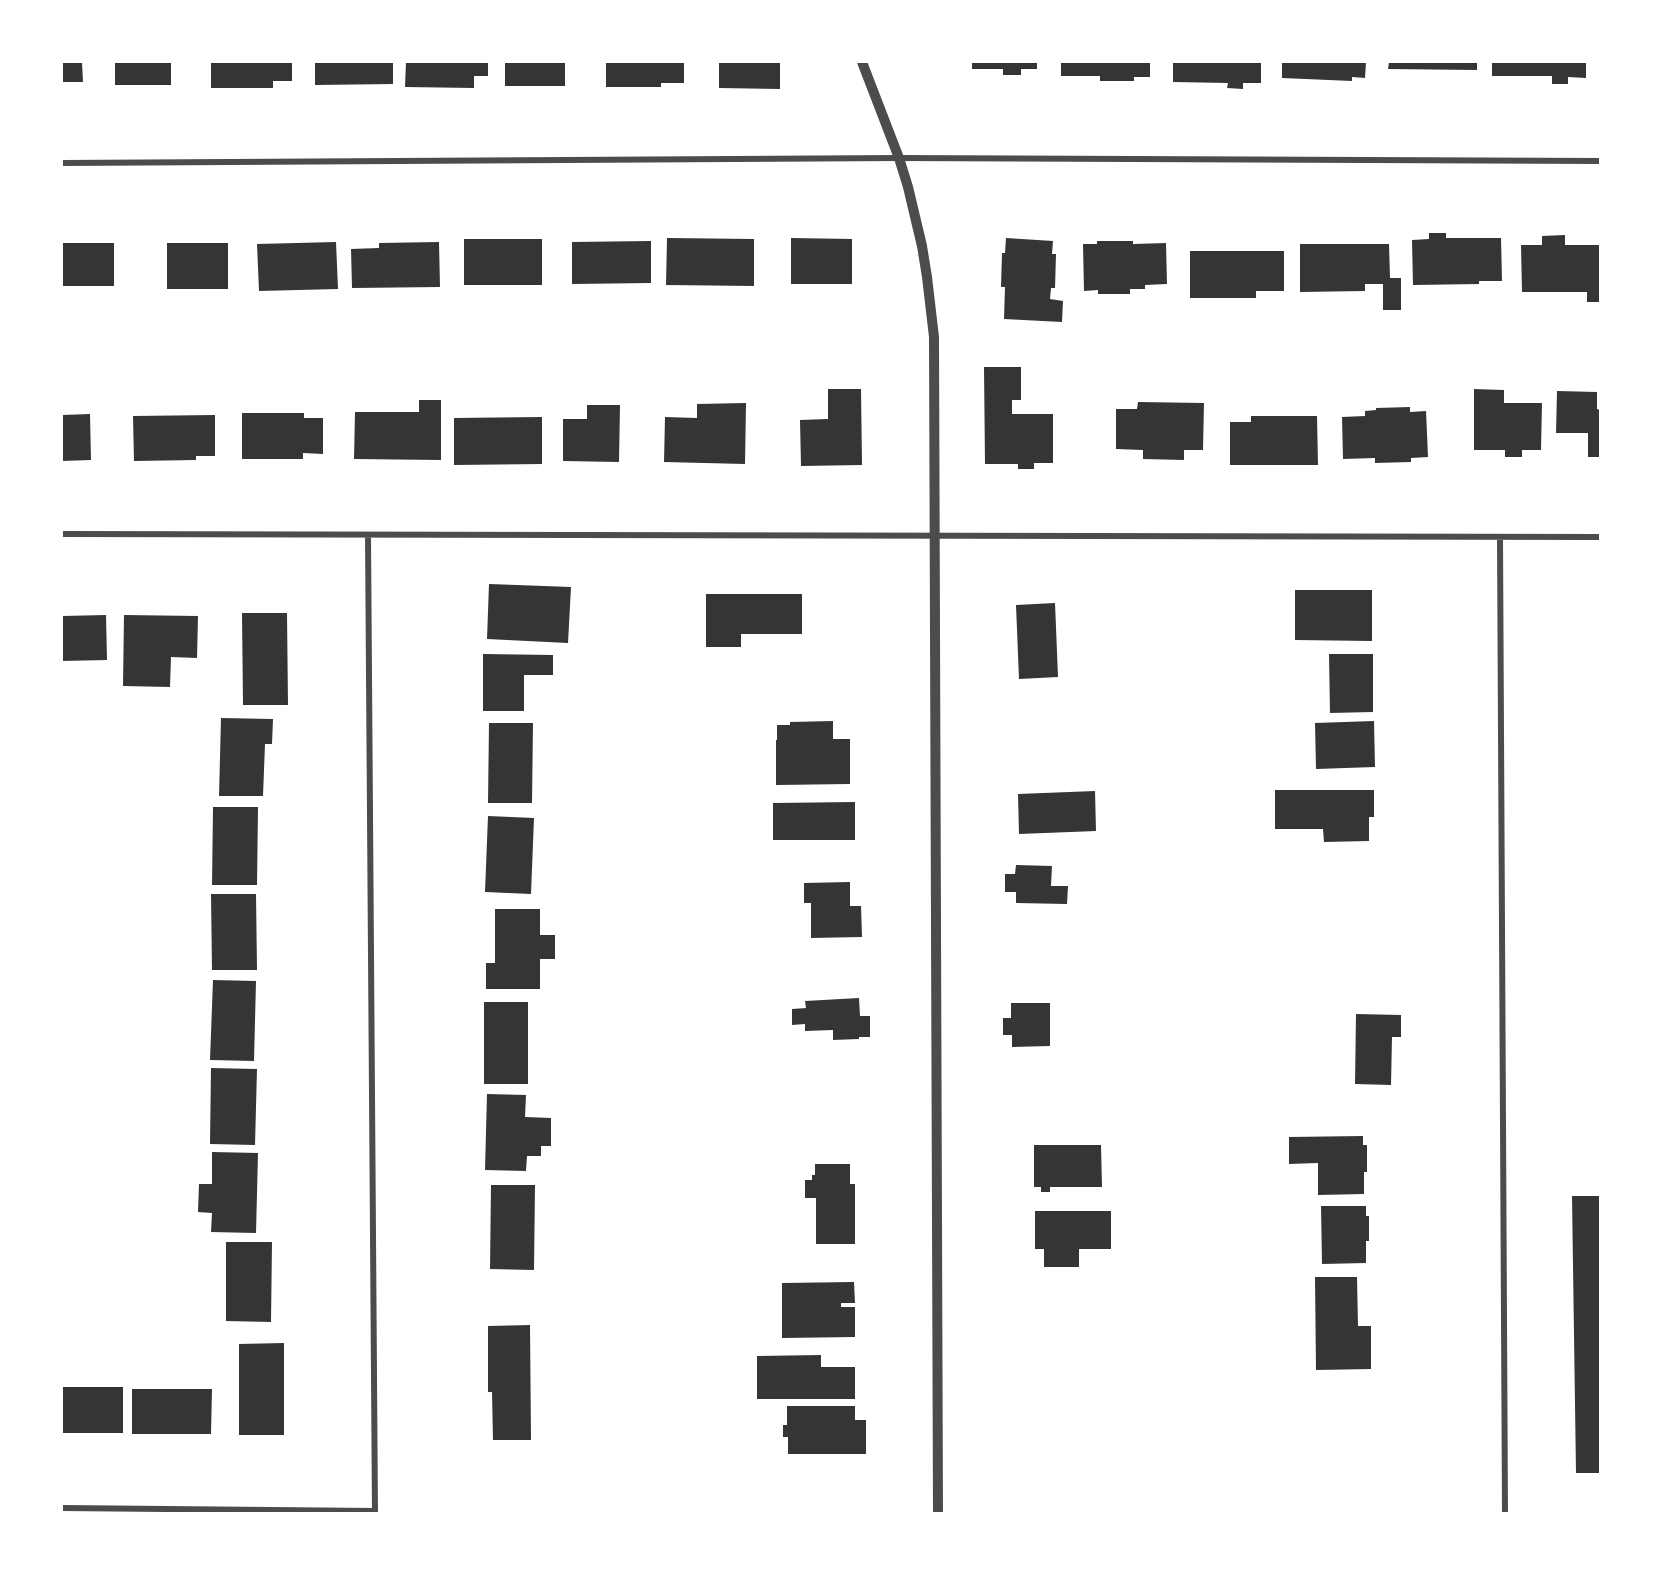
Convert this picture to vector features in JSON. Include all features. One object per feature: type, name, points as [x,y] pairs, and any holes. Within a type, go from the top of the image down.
[{"type":"street","points":[[862,62],[899,158],[922,246],[932,316],[935,367],[939,1514]]},
{"type":"street","points":[[62,163],[899,158],[1600,161]]},
{"type":"street","points":[[62,534],[1600,537]]},
{"type":"street","points":[[62,1508],[375,1512],[368,535]]},
{"type":"street","points":[[1500,537],[1505,1514]]},
{"type":"building","points":[[62,62],[82,62],[83,82],[62,82]]},
{"type":"building","points":[[115,62],[171,62],[171,85],[115,85]]},
{"type":"building","points":[[211,62],[292,62],[292,81],[273,81],[273,88],[211,88]]},
{"type":"building","points":[[315,62],[393,62],[393,84],[315,85]]},
{"type":"building","points":[[406,62],[488,62],[488,76],[474,76],[474,88],[405,87]]},
{"type":"building","points":[[505,62],[565,62],[565,86],[505,86]]},
{"type":"building","points":[[606,62],[684,62],[684,83],[661,83],[661,87],[606,87]]},
{"type":"building","points":[[719,62],[780,62],[780,89],[719,88]]},
{"type":"building","points":[[972,62],[1037,62],[1037,69],[1021,69],[1021,75],[1003,75],[1003,69],[972,69]]},
{"type":"building","points":[[1061,62],[1150,62],[1150,77],[1134,77],[1134,81],[1100,81],[1100,76],[1061,76]]},
{"type":"building","points":[[1173,62],[1261,62],[1261,83],[1243,83],[1243,89],[1227,88],[1228,83],[1173,82]]},
{"type":"building","points":[[1282,62],[1366,62],[1365,78],[1352,77],[1352,81],[1282,78]]},
{"type":"building","points":[[1389,62],[1477,62],[1477,70],[1388,69]]},
{"type":"building","points":[[1492,62],[1586,62],[1586,78],[1568,77],[1568,84],[1552,84],[1552,76],[1492,76]]},
{"type":"building","points":[[1429,233],[1446,233],[1446,238],[1501,238],[1502,281],[1479,281],[1479,284],[1413,285],[1412,240],[1429,239]]},
{"type":"building","points":[[1565,235],[1565,245],[1600,245],[1600,302],[1587,302],[1587,292],[1522,292],[1521,245],[1542,245],[1542,236]]},
{"type":"building","points":[[667,238],[754,239],[754,286],[666,285]]},
{"type":"building","points":[[791,238],[852,239],[852,284],[791,284]]},
{"type":"building","points":[[1006,238],[1053,241],[1052,254],[1056,254],[1055,288],[1051,288],[1050,299],[1063,301],[1062,322],[1004,319],[1005,287],[1001,287],[1002,253],[1005,253]]},
{"type":"building","points":[[464,239],[542,239],[542,285],[464,285]]},
{"type":"building","points":[[651,241],[651,283],[572,284],[572,242]]},
{"type":"building","points":[[1097,241],[1133,241],[1133,244],[1166,243],[1167,284],[1145,285],[1145,289],[1130,289],[1130,294],[1098,294],[1098,290],[1084,291],[1083,244],[1097,244]]},
{"type":"building","points":[[336,242],[338,289],[259,291],[257,244]]},
{"type":"building","points":[[439,242],[440,287],[352,288],[351,249],[379,248],[379,243]]},
{"type":"building","points":[[62,243],[114,243],[114,286],[62,286]]},
{"type":"building","points":[[167,243],[228,243],[228,289],[167,289]]},
{"type":"building","points":[[1300,244],[1389,244],[1390,278],[1401,278],[1401,310],[1383,310],[1383,284],[1365,284],[1365,291],[1300,292]]},
{"type":"building","points":[[1190,251],[1284,251],[1284,291],[1256,291],[1256,298],[1190,298]]},
{"type":"building","points":[[984,367],[1021,367],[1021,400],[1012,400],[1012,414],[1053,414],[1053,463],[1034,463],[1034,469],[1018,469],[1018,464],[985,464]]},
{"type":"building","points":[[828,389],[861,389],[862,465],[801,466],[800,420],[828,419]]},
{"type":"building","points":[[1474,389],[1504,390],[1504,403],[1542,403],[1541,450],[1522,450],[1522,457],[1505,457],[1505,450],[1474,450]]},
{"type":"building","points":[[1557,391],[1597,392],[1597,409],[1600,410],[1600,457],[1588,457],[1588,433],[1556,433]]},
{"type":"building","points":[[419,400],[441,400],[441,460],[354,459],[355,412],[419,412]]},
{"type":"building","points":[[1138,402],[1204,403],[1203,450],[1184,450],[1184,460],[1143,459],[1143,450],[1116,449],[1116,409],[1137,409]]},
{"type":"building","points":[[746,403],[745,464],[664,462],[665,417],[697,418],[697,404]]},
{"type":"building","points":[[587,405],[620,405],[619,462],[563,461],[563,419],[587,419]]},
{"type":"building","points":[[1410,407],[1410,412],[1426,411],[1428,457],[1411,458],[1411,462],[1375,463],[1375,458],[1343,459],[1342,417],[1365,416],[1365,411],[1376,410],[1376,408]]},
{"type":"building","points":[[242,413],[304,413],[304,418],[323,418],[323,454],[303,453],[303,459],[242,459]]},
{"type":"building","points":[[90,414],[91,460],[62,461],[62,415]]},
{"type":"building","points":[[215,415],[215,456],[196,456],[196,460],[134,461],[133,416]]},
{"type":"building","points":[[1251,416],[1317,416],[1318,465],[1230,465],[1230,422],[1251,422]]},
{"type":"building","points":[[542,417],[542,464],[454,465],[454,418]]},
{"type":"building","points":[[489,584],[571,587],[568,643],[487,639]]},
{"type":"building","points":[[1295,590],[1372,590],[1372,641],[1295,640]]},
{"type":"building","points":[[706,594],[802,594],[802,634],[741,634],[741,647],[706,647]]},
{"type":"building","points":[[1055,603],[1058,677],[1019,679],[1016,605]]},
{"type":"building","points":[[242,613],[287,613],[288,705],[243,705]]},
{"type":"building","points":[[106,615],[107,660],[62,661],[62,616]]},
{"type":"building","points":[[124,615],[198,616],[197,658],[171,657],[170,687],[123,686]]},
{"type":"building","points":[[483,654],[553,655],[553,675],[524,675],[524,711],[483,711]]},
{"type":"building","points":[[1329,654],[1373,654],[1373,712],[1330,713]]},
{"type":"building","points":[[221,718],[273,719],[272,744],[265,744],[263,796],[219,796]]},
{"type":"building","points":[[833,721],[833,739],[850,739],[850,784],[776,785],[777,725],[790,725],[790,722]]},
{"type":"building","points":[[1374,721],[1375,767],[1316,769],[1315,723]]},
{"type":"building","points":[[489,723],[533,723],[532,803],[488,803]]},
{"type":"building","points":[[1275,790],[1374,790],[1374,817],[1369,817],[1369,841],[1324,842],[1323,829],[1275,829]]},
{"type":"building","points":[[1095,791],[1096,831],[1019,834],[1018,794]]},
{"type":"building","points":[[855,802],[855,840],[773,840],[773,803]]},
{"type":"building","points":[[213,807],[258,807],[257,885],[212,885]]},
{"type":"building","points":[[488,816],[534,818],[531,894],[485,892]]},
{"type":"building","points":[[1016,865],[1052,866],[1051,886],[1068,886],[1067,904],[1016,903],[1016,892],[1005,892],[1005,874],[1015,874]]},
{"type":"building","points":[[850,882],[850,906],[861,906],[862,937],[811,938],[811,903],[804,903],[804,883]]},
{"type":"building","points":[[211,894],[256,894],[257,970],[212,970]]},
{"type":"building","points":[[495,909],[540,909],[540,935],[555,935],[555,959],[540,959],[540,989],[486,989],[486,963],[495,963]]},
{"type":"building","points":[[213,980],[256,981],[254,1061],[210,1060]]},
{"type":"building","points":[[859,998],[860,1016],[870,1016],[870,1037],[833,1040],[833,1030],[805,1031],[805,1024],[792,1025],[792,1009],[806,1008],[805,1001]]},
{"type":"building","points":[[484,1002],[528,1002],[528,1084],[484,1084]]},
{"type":"building","points":[[1011,1003],[1050,1003],[1050,1046],[1012,1047],[1012,1035],[1003,1035],[1003,1018],[1011,1018]]},
{"type":"building","points":[[1356,1014],[1401,1015],[1401,1037],[1392,1037],[1391,1085],[1355,1084]]},
{"type":"building","points":[[211,1068],[257,1069],[255,1145],[210,1144]]},
{"type":"building","points":[[487,1094],[526,1095],[525,1117],[551,1118],[551,1146],[541,1146],[541,1156],[527,1156],[526,1171],[485,1170]]},
{"type":"building","points":[[1363,1136],[1363,1145],[1367,1145],[1364,1194],[1318,1195],[1318,1163],[1289,1164],[1289,1137]]},
{"type":"building","points":[[1034,1145],[1101,1145],[1102,1187],[1050,1187],[1050,1192],[1041,1192],[1041,1187],[1034,1187]]},
{"type":"building","points":[[212,1152],[258,1153],[256,1233],[211,1232],[212,1213],[198,1212],[199,1184],[212,1184]]},
{"type":"building","points":[[815,1164],[850,1164],[850,1184],[855,1184],[855,1244],[816,1244],[816,1198],[805,1198],[805,1180],[812,1180],[812,1175],[815,1175]]},
{"type":"building","points":[[491,1185],[535,1185],[534,1270],[490,1269]]},
{"type":"building","points":[[1572,1196],[1600,1196],[1600,1473],[1576,1473]]},
{"type":"building","points":[[1321,1206],[1366,1206],[1366,1216],[1369,1216],[1369,1241],[1366,1241],[1366,1263],[1322,1264]]},
{"type":"building","points":[[1035,1211],[1111,1211],[1111,1249],[1079,1249],[1079,1267],[1044,1267],[1044,1249],[1035,1249]]},
{"type":"building","points":[[226,1242],[272,1242],[271,1322],[226,1321]]},
{"type":"building","points":[[1315,1277],[1357,1277],[1358,1326],[1371,1326],[1371,1369],[1316,1370]]},
{"type":"building","points":[[854,1282],[855,1303],[841,1303],[841,1307],[855,1307],[855,1337],[782,1338],[782,1283]]},
{"type":"building","points":[[530,1325],[531,1440],[493,1440],[492,1392],[488,1392],[488,1326]]},
{"type":"building","points":[[284,1343],[284,1435],[239,1435],[239,1344]]},
{"type":"building","points":[[821,1355],[821,1367],[855,1367],[855,1399],[757,1399],[757,1356]]},
{"type":"building","points":[[62,1387],[123,1387],[123,1433],[62,1433]]},
{"type":"building","points":[[132,1389],[212,1389],[211,1434],[132,1434]]},
{"type":"building","points":[[787,1406],[855,1406],[855,1420],[866,1420],[866,1454],[788,1454],[788,1437],[783,1437],[783,1425],[787,1425]]}]
